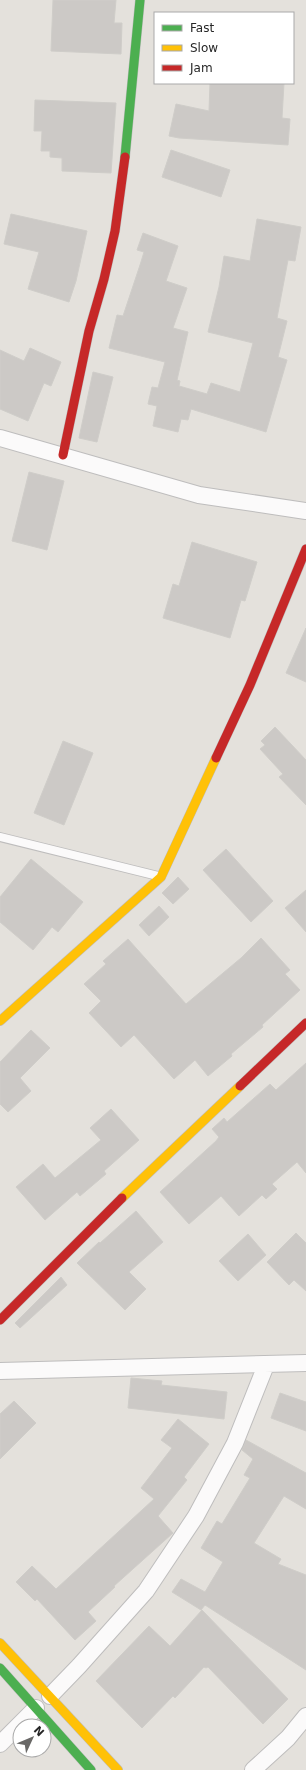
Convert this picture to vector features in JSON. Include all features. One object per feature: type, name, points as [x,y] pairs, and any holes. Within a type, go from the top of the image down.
[{"type":"street","points":[[63,455],[89,331],[104,279],[115,231],[123,177],[140,0]]},
{"type":"street","points":[[0,438],[200,494],[306,511]]},
{"type":"street","points":[[0,1021],[161,876],[250,685],[306,549]]},
{"type":"street","points":[[0,1320],[146,1175],[306,1023]]},
{"type":"street","points":[[0,1371],[306,1363]]},
{"type":"street","points":[[50,1696],[146,1591],[196,1516],[235,1443],[266,1365]]},
{"type":"street","points":[[0,1643],[118,1770]]},
{"type":"street","points":[[0,1668],[92,1770]]},
{"type":"street","points":[[0,1744],[36,1708]]},
{"type":"street","points":[[253,1770],[288,1738],[306,1716]]},
{"type":"lane","points":[[0,836],[161,876]]},
{"type":"building","points":[[53,0],[116,0],[114,23],[122,23],[121,54],[51,51]]},
{"type":"building","points":[[210,84],[284,84],[282,118],[290,119],[288,145],[179,138],[169,136],[176,104],[209,111]]},
{"type":"building","points":[[35,100],[116,103],[111,173],[62,171],[62,158],[50,157],[50,151],[41,151],[42,131],[34,131]]},
{"type":"building","points":[[171,150],[230,170],[221,197],[162,177]]},
{"type":"building","points":[[11,214],[87,231],[76,281],[69,302],[28,289],[39,252],[4,244]]},
{"type":"building","points":[[257,219],[301,227],[295,261],[288,260],[277,318],[287,321],[278,357],[287,360],[266,432],[191,409],[188,420],[181,419],[178,432],[153,426],[157,406],[148,404],[152,387],[158,388],[165,362],[109,348],[117,315],[123,316],[144,252],[137,250],[143,233],[178,246],[166,281],[187,288],[173,328],[188,332],[177,380],[180,381],[179,386],[207,394],[211,383],[240,392],[253,343],[208,332],[219,287],[224,256],[250,261]]},
{"type":"building","points":[[30,348],[61,362],[51,386],[44,383],[28,421],[0,409],[0,350],[24,361]]},
{"type":"building","points":[[93,372],[113,377],[97,442],[79,438]]},
{"type":"building","points":[[29,472],[64,481],[47,550],[12,541]]},
{"type":"building","points":[[192,542],[257,562],[245,601],[241,600],[230,638],[163,618],[173,584],[179,586]]},
{"type":"building","points":[[306,628],[306,682],[286,673]]},
{"type":"building","points":[[275,727],[306,760],[306,805],[279,777],[283,774],[260,749],[265,745],[261,741]]},
{"type":"building","points":[[63,741],[93,753],[64,825],[34,813]]},
{"type":"building","points":[[226,849],[273,901],[251,922],[203,870]]},
{"type":"building","points":[[31,859],[83,902],[58,932],[52,927],[33,950],[0,922],[0,897]]},
{"type":"building","points":[[178,877],[189,889],[173,904],[162,893]]},
{"type":"building","points":[[306,890],[306,932],[285,908]]},
{"type":"building","points":[[159,906],[169,917],[149,936],[139,925]]},
{"type":"building","points":[[261,938],[290,970],[285,974],[300,990],[262,1025],[263,1027],[231,1054],[232,1056],[208,1076],[195,1060],[174,1079],[134,1035],[121,1047],[89,1013],[101,1001],[84,984],[106,964],[103,961],[128,939],[186,1004],[241,958]]},
{"type":"building","points":[[31,1030],[50,1048],[20,1078],[31,1091],[8,1112],[0,1104],[0,1062]]},
{"type":"building","points":[[306,1063],[306,1173],[297,1162],[272,1184],[277,1189],[266,1199],[262,1195],[239,1216],[221,1196],[189,1224],[160,1192],[216,1141],[219,1137],[212,1129],[224,1118],[227,1122],[270,1084],[276,1090]]},
{"type":"building","points":[[111,1109],[139,1140],[104,1171],[106,1174],[80,1196],[77,1192],[45,1220],[16,1187],[43,1164],[55,1178],[101,1140],[90,1128]]},
{"type":"building","points":[[136,1211],[163,1242],[129,1272],[146,1289],[125,1310],[77,1263],[99,1242],[100,1243]]},
{"type":"building","points":[[296,1233],[306,1243],[306,1291],[294,1280],[289,1285],[267,1262]]},
{"type":"building","points":[[248,1234],[266,1255],[238,1281],[219,1261]]},
{"type":"building","points":[[61,1277],[67,1285],[20,1328],[15,1323]]},
{"type":"building","points":[[131,1378],[162,1381],[161,1385],[227,1392],[224,1419],[128,1408]]},
{"type":"building","points":[[280,1393],[306,1402],[306,1431],[271,1418]]},
{"type":"building","points":[[14,1401],[36,1423],[0,1459],[0,1414]]},
{"type":"building","points":[[178,1419],[209,1444],[184,1477],[187,1480],[158,1516],[173,1533],[114,1586],[115,1587],[88,1612],[96,1621],[75,1640],[37,1599],[35,1601],[16,1582],[32,1566],[56,1589],[154,1499],[141,1488],[172,1448],[161,1440]]},
{"type":"building","points":[[246,1440],[306,1473],[306,1509],[284,1496],[254,1543],[281,1559],[278,1564],[306,1575],[306,1670],[205,1605],[201,1610],[172,1592],[181,1579],[205,1592],[223,1562],[201,1548],[217,1521],[222,1524],[250,1478],[244,1475],[253,1459],[242,1450]]},
{"type":"building","points":[[202,1610],[288,1699],[263,1724],[208,1667],[204,1667],[175,1698],[173,1696],[142,1728],[96,1681],[149,1626],[170,1646]]},
{"type":"traffic: fast","points":[[125,157],[140,0]]},
{"type":"traffic: fast","points":[[0,1668],[91,1770]]},
{"type":"traffic: slow","points":[[0,1021],[161,877],[216,758]]},
{"type":"traffic: slow","points":[[122,1198],[240,1086]]},
{"type":"traffic: slow","points":[[0,1643],[118,1770]]},
{"type":"traffic: jam","points":[[63,455],[89,331],[104,279],[115,231],[125,157]]},
{"type":"traffic: jam","points":[[216,758],[250,685],[306,549]]},
{"type":"traffic: jam","points":[[240,1086],[306,1023]]},
{"type":"traffic: jam","points":[[0,1320],[122,1198]]}]
